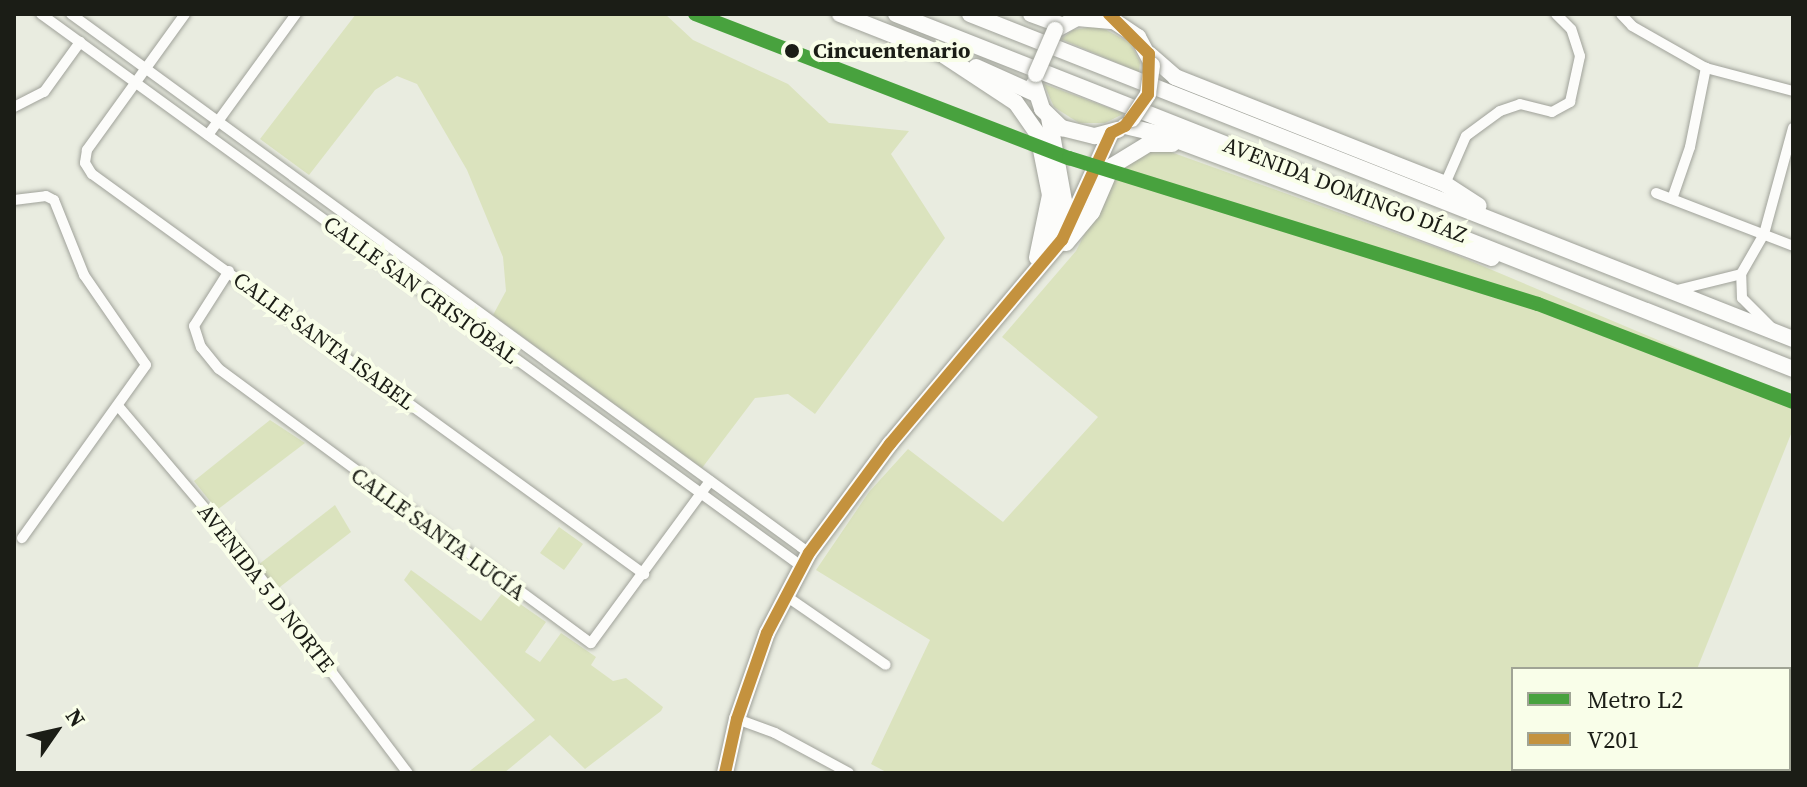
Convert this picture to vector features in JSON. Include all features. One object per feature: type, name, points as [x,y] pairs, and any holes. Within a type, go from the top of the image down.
[{"type":"main road","points":[[840,14],[1012,80],[1036,94]]},
{"type":"main road","name":"AVENIDA DOMINGO DÍAZ","points":[[896,14],[1565,275],[1793,369]]},
{"type":"main road","name":"AVENIDA DOMINGO DÍAZ","points":[[970,14],[1793,339]]},
{"type":"main road","points":[[1031,14],[1058,27],[1088,17],[1114,21],[1138,37],[1151,59],[1175,77],[1445,184],[1515,228]]},
{"type":"main road","points":[[1037,265],[1057,225],[1064,201],[1049,118],[1036,94],[1036,74],[1058,27]]},
{"type":"main road","points":[[945,56],[1011,99],[1038,135],[1050,195],[1037,265]]},
{"type":"main road","points":[[725,773],[737,719],[786,596],[805,559],[890,444],[1070,225],[1123,126],[1148,94],[1151,59]]},
{"type":"main road","points":[[1049,118],[1078,134],[1123,126],[1193,148],[1495,259],[1565,275]]},
{"type":"main road","points":[[1037,265],[1081,228],[1112,166],[1129,153],[1148,144],[1193,148]]},
{"type":"street","name":"CALLE SAN CRISTÓBAL","points":[[41,14],[701,493],[805,559]]},
{"type":"street","points":[[135,82],[185,14]]},
{"type":"street","points":[[208,135],[296,14]]},
{"type":"street","points":[[1445,184],[1466,136],[1500,111],[1520,104],[1557,111],[1570,102],[1580,56],[1571,29],[1556,14]]},
{"type":"street","points":[[1621,14],[1632,26],[1706,68],[1793,91]]},
{"type":"street","name":"CALLE SAN CRISTÓBAL","points":[[74,15],[710,481],[805,559]]},
{"type":"street","points":[[64,31],[74,15]]},
{"type":"street","points":[[14,107],[44,92],[80,42]]},
{"type":"street","points":[[1672,199],[1690,147],[1706,68]]},
{"type":"street","name":"CALLE SANTA ISABEL","points":[[135,82],[87,150],[85,163],[92,174],[644,574]]},
{"type":"street","points":[[1776,331],[1742,298],[1741,274],[1764,234],[1793,128]]},
{"type":"street","points":[[1656,193],[1793,246]]},
{"type":"street","points":[[14,200],[46,196],[54,200],[84,275],[144,359],[144,371],[22,538]]},
{"type":"street","name":"CALLE SANTA LUCÍA","points":[[229,271],[194,326],[201,347],[219,369],[578,637],[591,643],[598,638],[710,481]]},
{"type":"street","points":[[1674,290],[1741,274]]},
{"type":"street","name":"AVENIDA 5 D NORTE","points":[[119,407],[236,545],[408,773]]},
{"type":"street","points":[[786,596],[886,665]]},
{"type":"street","points":[[737,719],[775,733],[849,773]]},
{"type":"green space","points":[[356,14],[665,14],[693,40],[788,84],[829,123],[909,131],[891,154],[945,238],[815,414],[788,394],[755,398],[702,468],[493,315],[506,291],[503,257],[467,170],[417,84],[397,76],[375,90],[309,175],[260,139]]},
{"type":"green space","points":[[1099,26],[1130,43],[1140,62],[1139,72],[1061,39],[1073,30]]},
{"type":"green space","points":[[1044,84],[1123,114],[1105,123],[1079,123],[1054,107]]},
{"type":"green space","points":[[1157,147],[1454,254],[1793,397],[1793,429],[1698,667],[1511,667],[1511,771],[1737,773],[888,773],[871,764],[930,640],[816,570],[869,492],[908,449],[1003,522],[1098,417],[1002,337],[1076,251],[1120,164]]},
{"type":"green space","points":[[270,420],[305,443],[217,510],[194,481]]},
{"type":"green space","points":[[335,505],[351,532],[276,590],[258,565]]},
{"type":"green space","points":[[559,527],[583,544],[564,570],[540,553]]},
{"type":"green space","points":[[411,570],[481,621],[503,592],[546,622],[525,652],[540,662],[561,633],[596,657],[591,665],[613,681],[626,678],[663,707],[661,711],[585,769],[550,735],[504,773],[467,773],[535,720],[404,580]]},
{"type":"metro line","name":"L2","points":[[695,14],[1069,158],[1538,304],[1793,402]]},
{"type":"transit line","name":"V201","points":[[725,773],[737,719],[767,633],[809,553],[890,444],[1062,240],[1111,133],[1125,126],[1148,94],[1149,54],[1109,14]]},
{"type":"place","name":"Cincuentenario","points":[[792,51]]}]
